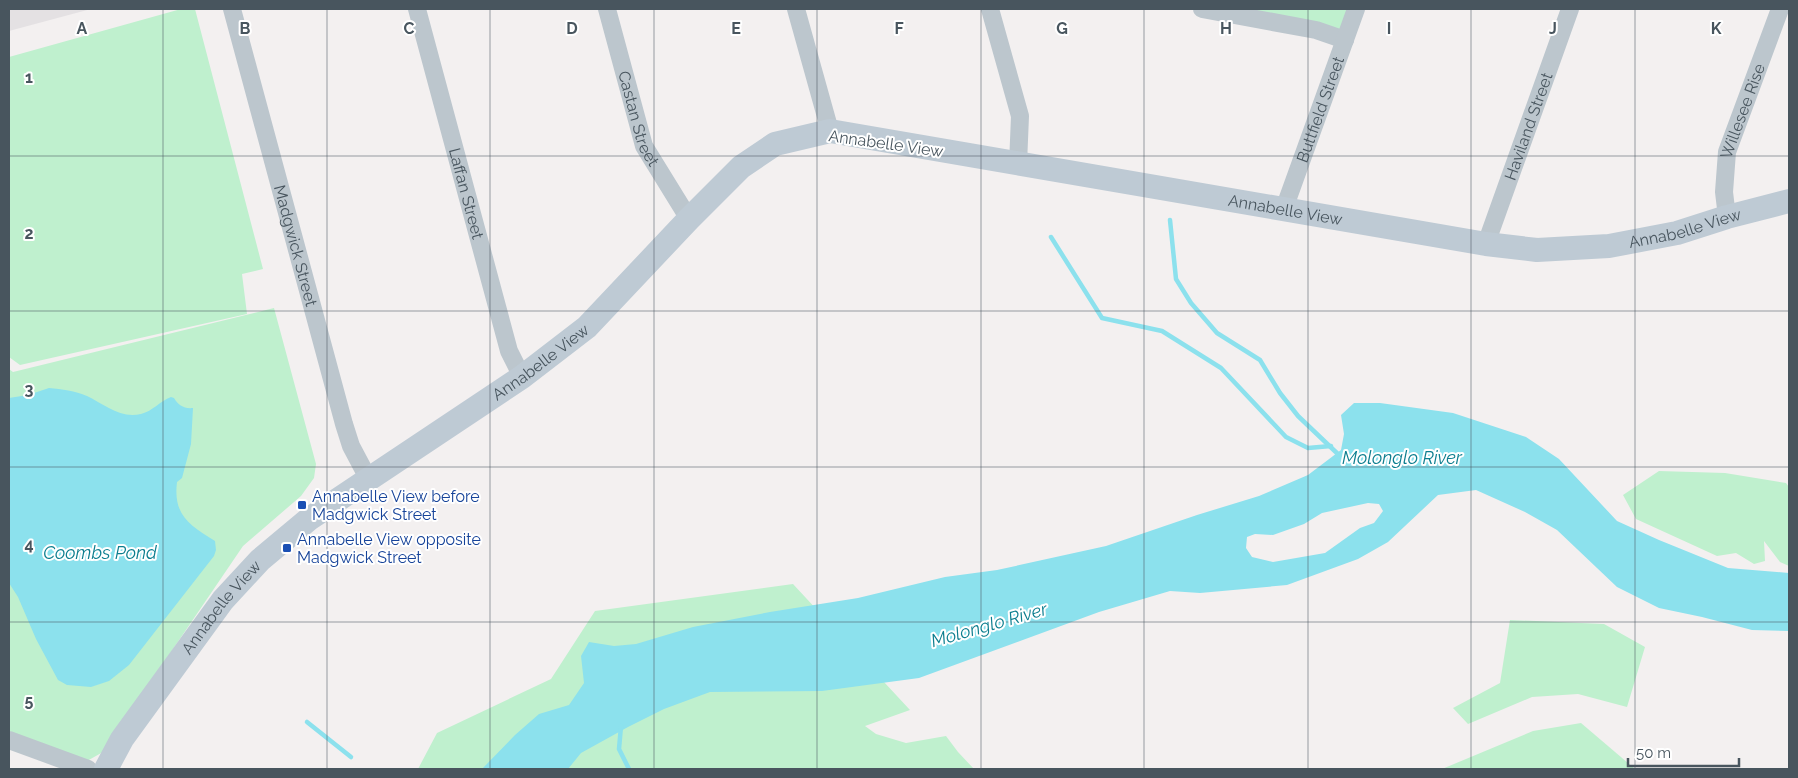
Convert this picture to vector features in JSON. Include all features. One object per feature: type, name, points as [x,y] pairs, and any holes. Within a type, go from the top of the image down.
[{"type":"street","name":"Madgwick Street","points":[[232,9],[344,424],[351,446],[369,480]]},
{"type":"street","name":"Laffan Street","points":[[417,9],[508,351],[522,377]]},
{"type":"street","name":"Castan Street","points":[[607,9],[644,146],[689,219]]},
{"type":"street","points":[[796,9],[830,131]]},
{"type":"street","points":[[990,9],[1020,116],[1018,164]]},
{"type":"street","points":[[1202,9],[1316,30],[1345,40]]},
{"type":"street","name":"Buttfield Street","points":[[1284,209],[1356,9]]},
{"type":"street","name":"Haviland Street","points":[[1486,244],[1570,9]]},
{"type":"street","name":"Willesee Rise","points":[[1727,217],[1724,192],[1727,152],[1780,9]]},
{"type":"street","name":"Annabelle View","points":[[106,769],[122,739],[223,600],[260,560],[309,519],[522,377],[587,327],[741,167],[775,144],[830,131],[1486,244],[1537,250],[1609,246],[1677,232],[1727,217],[1789,202]]},
{"type":"street","points":[[9,740],[88,769]]},
{"type":"shaded area","points":[[9,9],[91,9],[9,31]]},
{"type":"green space","points":[[181,9],[195,9],[263,269],[242,274],[247,314],[20,365],[9,357],[9,57]]},
{"type":"green space","points":[[1202,9],[1356,9],[1345,40]]},
{"type":"green space","points":[[274,308],[316,464],[314,478],[301,496],[243,546],[103,752],[87,761],[9,732],[9,369],[13,372]]},
{"type":"green space","points":[[1659,471],[1725,473],[1786,483],[1789,487],[1789,566],[1780,562],[1764,541],[1765,561],[1754,564],[1736,553],[1717,556],[1636,519],[1623,495]]},
{"type":"green space","points":[[793,584],[910,710],[865,726],[876,734],[906,743],[946,736],[974,769],[418,769],[437,733],[551,679],[595,611]]},
{"type":"green space","points":[[1510,620],[1604,624],[1645,647],[1627,707],[1578,694],[1532,697],[1468,724],[1453,708],[1500,683]]},
{"type":"green space","points":[[1581,723],[1635,769],[1442,769],[1533,731]]},
{"type":"water","name":"Coombs Pond","points":[[49,388],[82,394],[119,413],[133,415],[145,413],[171,397],[182,406],[193,408],[191,444],[182,478],[177,482],[176,493],[180,511],[185,518],[190,524],[215,541],[216,550],[214,556],[129,665],[109,681],[91,687],[67,685],[58,680],[36,639],[18,597],[9,583],[9,398],[28,395]]},
{"type":"water","name":"Molonglo River","points":[[1354,403],[1380,403],[1453,413],[1526,437],[1559,459],[1617,521],[1728,568],[1789,573],[1789,631],[1752,630],[1659,608],[1617,587],[1557,530],[1525,512],[1476,490],[1438,495],[1388,542],[1358,559],[1287,585],[1200,593],[1170,591],[1099,612],[919,678],[822,691],[710,692],[664,709],[628,727],[581,753],[568,769],[482,769],[515,735],[539,714],[569,705],[584,683],[581,656],[589,642],[614,646],[636,644],[693,627],[858,598],[945,577],[997,570],[1106,546],[1259,496],[1308,475],[1341,450],[1344,434],[1341,415]],"holes":[[[1368,503],[1379,504],[1383,511],[1374,523],[1360,528],[1325,553],[1273,562],[1252,557],[1246,548],[1247,537],[1255,534],[1273,535],[1304,524],[1322,513]]]},
{"type":"waterway","points":[[1170,220],[1176,279],[1191,303],[1217,333],[1260,360],[1280,393],[1298,416],[1340,456]]},
{"type":"waterway","points":[[1051,237],[1102,318],[1162,331],[1221,368],[1286,437],[1308,448],[1331,446]]},
{"type":"waterway","points":[[307,722],[351,757]]},
{"type":"waterway","points":[[621,726],[619,749],[629,769]]},
{"type":"place","name":"Annabelle View before Madgwick Street","points":[[302,505]]},
{"type":"place","name":"Annabelle View opposite Madgwick Street","points":[[287,548]]}]
